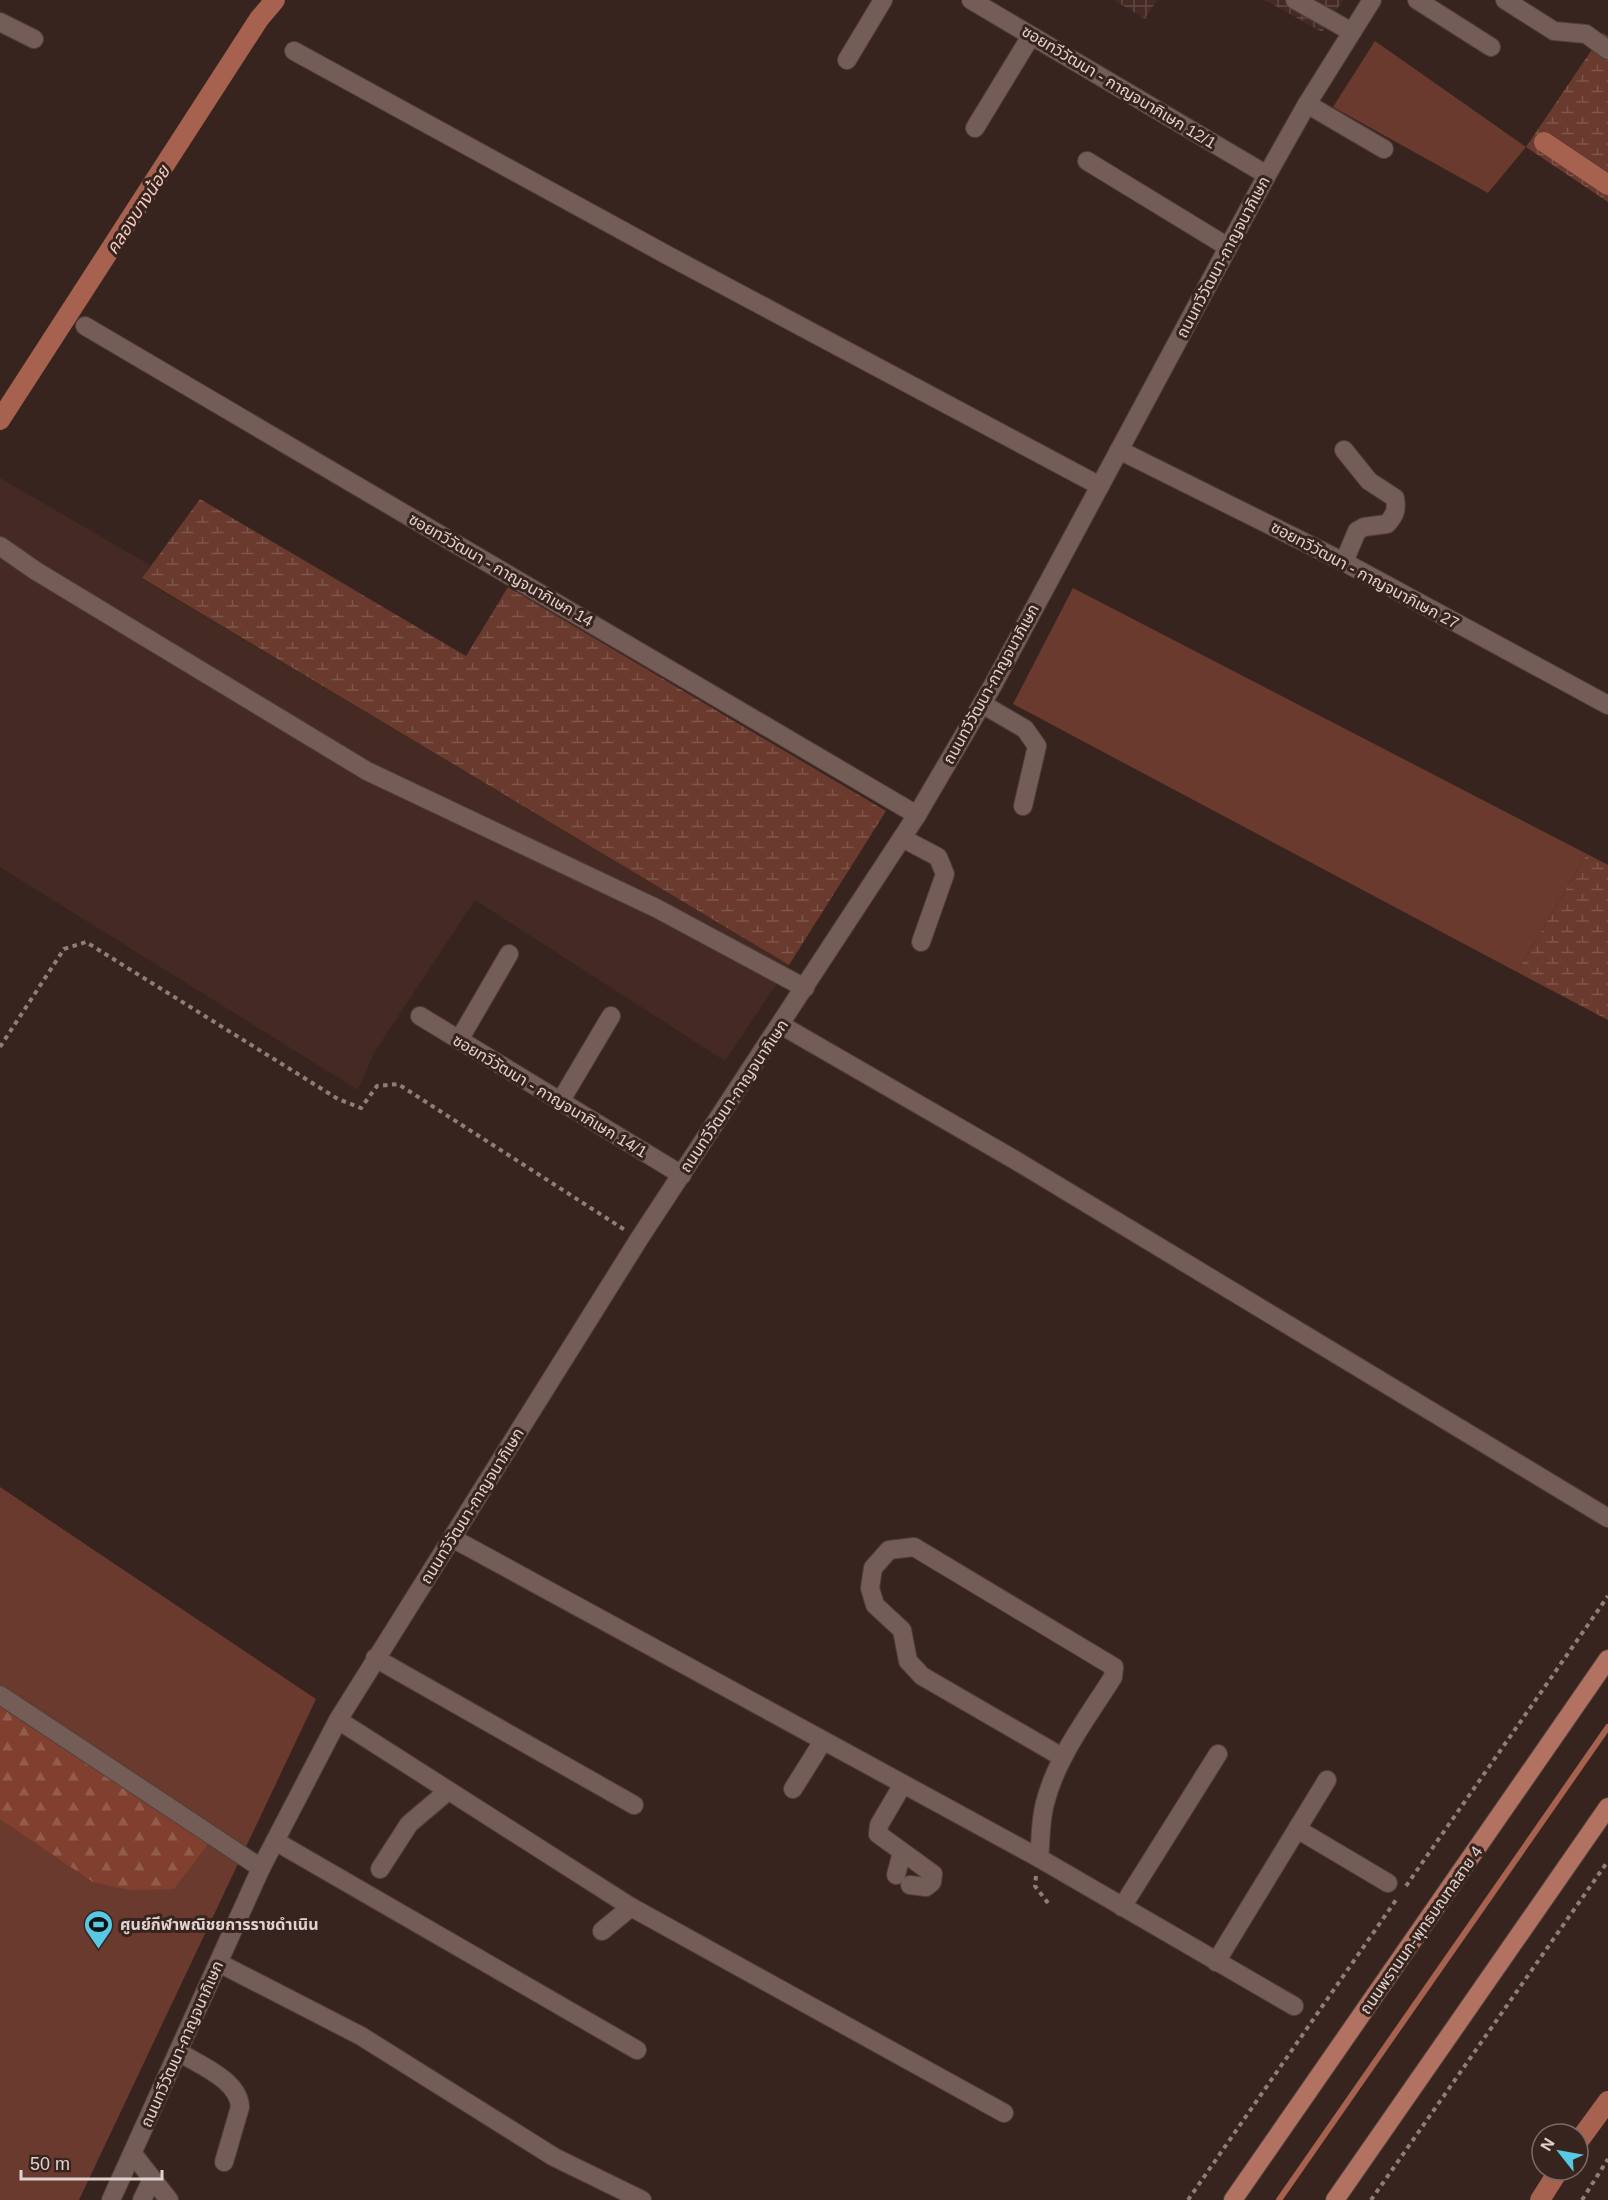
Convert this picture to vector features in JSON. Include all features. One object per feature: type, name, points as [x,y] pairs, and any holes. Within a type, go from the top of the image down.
[{"type":"main road","name":"ถนนพรานนก-พุทธมณฑลสาย 4","points":[[1233,2200],[1608,1659]]},
{"type":"main road","points":[[1335,2200],[1608,1807]]},
{"type":"street","points":[[847,60],[883,0]]},
{"type":"street","name":"ซอยทวีวัฒนา - กาญจนาภิเษก 12/1","points":[[971,0],[1267,175]]},
{"type":"street","points":[[1295,0],[1353,32]]},
{"type":"street","name":"ถนนทวีวัฒนา-กาญจนาภิเษก","points":[[111,2200],[261,1868],[338,1720],[639,1239],[917,814],[982,705],[1267,175],[1307,104],[1372,0]]},
{"type":"street","points":[[1417,0],[1491,47]]},
{"type":"street","points":[[1505,0],[1554,31],[1586,34],[1608,50]]},
{"type":"street","points":[[0,22],[34,39]]},
{"type":"street","points":[[975,128],[1031,36]]},
{"type":"street","points":[[294,51],[667,255],[1100,486]]},
{"type":"street","points":[[1307,104],[1384,149]]},
{"type":"street","points":[[1087,161],[1228,247]]},
{"type":"street","name":"ซอยทวีวัฒนา - กาญจนาภิเษก 14","points":[[85,326],[917,814]]},
{"type":"street","name":"ซอยทวีวัฒนา - กาญจนาภิเษก 27","points":[[1119,450],[1344,562],[1608,705]]},
{"type":"street","points":[[1344,450],[1369,482],[1395,498],[1397,507],[1394,516],[1387,524],[1364,526],[1358,531],[1344,562]]},
{"type":"street","points":[[0,546],[46,577],[367,771],[656,908],[805,988]]},
{"type":"street","points":[[982,705],[1025,729],[1037,746],[1023,806]]},
{"type":"street","points":[[902,838],[938,857],[945,874],[921,942]]},
{"type":"street","points":[[459,1040],[509,954]]},
{"type":"street","name":"ซอยทวีวัฒนา - กาญจนาภิเษก 14/1","points":[[420,1016],[681,1175]]},
{"type":"street","points":[[560,1102],[611,1016]]},
{"type":"street","points":[[781,1025],[1015,1160],[1608,1518]]},
{"type":"street","points":[[452,1538],[1040,1858],[1294,2006]]},
{"type":"street","points":[[1040,1858],[1045,1804],[1062,1757],[1113,1677],[1114,1667],[914,1547],[889,1550],[873,1568],[870,1588],[875,1605],[902,1630],[908,1661],[922,1676],[1062,1757]]},
{"type":"street","points":[[375,1658],[634,1805]]},
{"type":"street","points":[[0,1695],[261,1868]]},
{"type":"street","points":[[338,1720],[631,1907],[1004,2113]]},
{"type":"street","points":[[794,1789],[823,1741]]},
{"type":"street","points":[[1122,1907],[1218,1755]]},
{"type":"street","points":[[1216,1962],[1327,1780]]},
{"type":"street","points":[[902,1852],[903,1880],[926,1887],[932,1882],[933,1874],[878,1834],[879,1825],[903,1784]]},
{"type":"street","points":[[380,1869],[409,1824],[448,1791]]},
{"type":"street","points":[[1297,1829],[1388,1883]]},
{"type":"street","points":[[275,1841],[637,2050]]},
{"type":"street","points":[[602,1931],[631,1907]]},
{"type":"street","points":[[219,1963],[352,2031],[554,2157],[642,2200]]},
{"type":"street","points":[[179,2052],[234,2088],[239,2098],[240,2107],[224,2162]]},
{"type":"street","points":[[133,2154],[169,2200]]},
{"type":"street","points":[[142,2200],[152,2179]]},
{"type":"path","points":[[0,1047],[64,949],[86,942],[338,1100],[361,1108],[377,1086],[398,1084],[639,1239]]},
{"type":"path","points":[[1040,1858],[1035,1886],[1048,1903]]},
{"type":"path","points":[[1371,2200],[1608,1862]]},
{"type":"path","points":[[1582,2200],[1608,2159]]},
{"type":"shaded area","points":[[1114,0],[1157,0],[1145,19]]},
{"type":"shaded area","points":[[1265,0],[1343,0],[1322,32]]},
{"type":"shaded area","points":[[0,478],[150,565],[142,579],[789,965],[725,1061],[475,900],[375,1051],[358,1090],[0,867]]},
{"type":"green space","points":[[1603,33],[1608,36],[1608,202],[1526,147]]},
{"type":"green space","points":[[1375,41],[1526,147],[1488,193],[1333,107]]},
{"type":"green space","points":[[200,499],[466,656],[508,587],[886,811],[789,965],[142,578]]},
{"type":"green space","points":[[1073,588],[1587,854],[1517,972],[1013,704]]},
{"type":"green space","points":[[1587,854],[1608,865],[1608,1020],[1517,972]]},
{"type":"green space","name":"ศูนย์กีฬาพณิชยการราชดำเนิน","points":[[0,1487],[316,1699],[79,2200],[0,2200]]},
{"type":"green space","points":[[0,1706],[208,1844],[174,1889],[129,1890],[93,1882],[0,1819]]},
{"type":"waterway","name":"คลองบางน้อย","points":[[0,420],[259,19],[275,0]]},
{"type":"waterway","points":[[1544,142],[1608,185]]},
{"type":"waterway","points":[[1279,2200],[1608,1727]]},
{"type":"waterway","points":[[1590,2126],[1608,2101]]},
{"type":"waterway","points":[[1540,2200],[1551,2182]]},
{"type":"place","name":"ศูนย์กีฬาพณิชยการราชดำเนิน","points":[[99,1950]]}]
